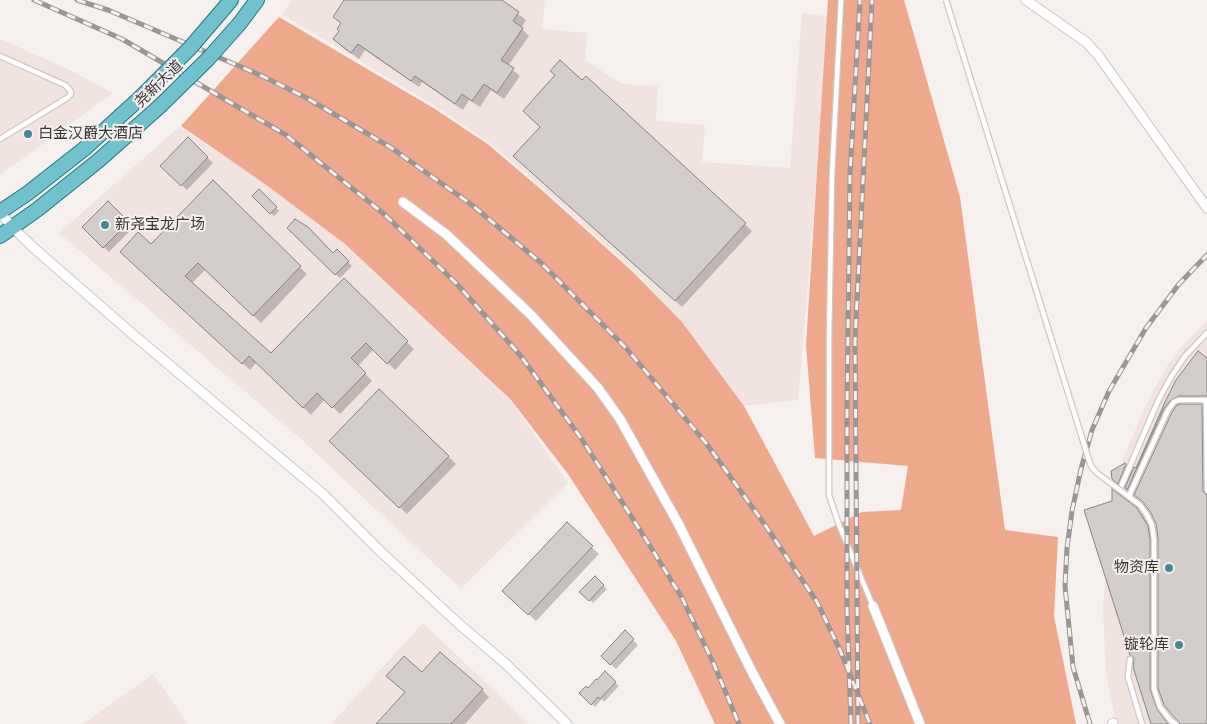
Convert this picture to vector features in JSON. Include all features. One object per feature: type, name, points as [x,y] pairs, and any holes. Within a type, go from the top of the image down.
[{"type":"main road","name":"尧新大道","points":[[0,212],[28,193],[84,149],[140,98],[190,48],[231,0]]},
{"type":"main road","name":"尧新大道","points":[[0,236],[13,228],[98,161],[160,107],[208,59],[240,23],[257,0]]},
{"type":"street","points":[[1026,0],[1086,42],[1098,55],[1207,208]]},
{"type":"street","points":[[403,202],[447,235],[530,314],[598,388],[620,419],[675,518],[780,724]]},
{"type":"street","points":[[0,212],[13,228],[136,337],[323,494],[379,550],[459,624],[506,664],[567,724]]},
{"type":"street","points":[[873,606],[891,656],[920,724]]},
{"type":"lane","points":[[841,0],[832,184],[829,495],[839,525],[873,606]]},
{"type":"lane","points":[[946,0],[1091,466],[1097,473],[1129,496],[1148,515],[1152,525],[1154,539],[1154,690],[1160,707],[1171,721],[1176,724]]},
{"type":"lane","points":[[0,56],[65,85],[71,94],[0,139]]},
{"type":"lane","points":[[1120,489],[1158,401],[1171,377],[1185,356],[1207,333]]},
{"type":"lane","points":[[1129,496],[1168,410],[1174,402],[1179,400],[1206,400],[1207,491]]},
{"type":"lane","points":[[1130,659],[1128,677],[1142,724]]},
{"type":"shaded area","points":[[292,0],[545,0],[542,29],[587,33],[585,60],[622,84],[658,86],[656,121],[705,125],[702,162],[790,168],[802,13],[831,17],[798,400],[743,406],[681,321],[634,271],[545,190],[491,144],[437,107],[282,14]]},
{"type":"shaded area","points":[[828,0],[904,0],[960,197],[1005,530],[1058,537],[1054,616],[1076,724],[715,724],[676,641],[568,474],[511,400],[345,244],[265,184],[181,126],[279,17],[435,109],[489,145],[544,192],[633,272],[682,322],[744,406],[814,536],[862,512],[901,510],[908,466],[815,458],[806,345]]},
{"type":"shaded area","name":"白金汉爵大酒店","points":[[0,39],[70,70],[113,93],[0,175]]},
{"type":"shaded area","points":[[179,127],[265,183],[347,246],[512,402],[568,483],[461,589],[302,440],[59,233]]},
{"type":"shaded area","points":[[1207,321],[1207,724],[1116,724],[1106,672],[1103,610],[1109,521],[1116,521],[1117,481],[1123,459],[1145,407],[1169,363],[1187,340]]},
{"type":"shaded area","points":[[423,623],[529,724],[331,724]]},
{"type":"shaded area","points":[[153,674],[188,724],[83,724]]},
{"type":"building","points":[[344,0],[502,0],[519,12],[513,21],[523,28],[501,60],[514,68],[497,93],[484,84],[472,101],[462,94],[455,104],[415,76],[411,81],[358,44],[351,53],[333,39],[339,31],[337,29],[341,23],[333,17]]},
{"type":"building","points":[[560,60],[582,80],[586,76],[746,223],[675,301],[513,156],[540,127],[523,111],[555,75],[550,71]]},
{"type":"building","points":[[188,137],[208,157],[181,186],[160,166]]},
{"type":"building","points":[[213,180],[301,266],[253,316],[198,263],[185,276],[271,353],[344,278],[408,341],[387,364],[366,343],[351,358],[366,373],[332,408],[317,393],[303,408],[249,356],[242,364],[120,252],[138,232],[151,244]]},
{"type":"building","points":[[259,189],[277,207],[270,214],[252,196]]},
{"type":"building","name":"新尧宝龙广场","points":[[108,201],[129,222],[103,248],[82,227]]},
{"type":"building","points":[[295,219],[308,227],[333,253],[337,249],[349,261],[335,275],[287,228]]},
{"type":"building","points":[[1198,351],[1207,358],[1207,396],[1179,396],[1171,400],[1164,408],[1127,490],[1125,488],[1134,467],[1136,468],[1176,380]]},
{"type":"building","points":[[379,389],[449,456],[399,508],[329,441]]},
{"type":"building","points":[[1180,404],[1202,404],[1203,491],[1207,495],[1207,724],[1180,724],[1164,705],[1158,688],[1158,538],[1156,524],[1151,513],[1143,502],[1134,495],[1172,412]]},
{"type":"building","points":[[1125,463],[1118,484],[1112,479],[1111,471]]},
{"type":"building","points":[[1112,489],[1137,508],[1148,526],[1150,539],[1150,689],[1157,709],[1168,724],[1151,724],[1133,667],[1134,658],[1130,655],[1084,510],[1112,501]]},
{"type":"building","points":[[567,522],[593,546],[528,615],[502,591]]},
{"type":"building","points":[[595,576],[604,585],[589,601],[579,592]]},
{"type":"building","points":[[625,630],[634,639],[610,665],[601,656]]},
{"type":"building","points":[[440,652],[483,689],[451,724],[376,724],[405,692],[386,676],[404,656],[422,672]]},
{"type":"building","points":[[605,671],[616,682],[600,699],[598,697],[591,705],[579,693],[586,686],[588,688]]},
{"type":"railway","points":[[34,0],[122,39],[286,135],[384,214],[456,283],[520,355],[581,438],[681,596],[713,662],[739,724]]},
{"type":"railway","points":[[77,0],[108,10],[260,75],[305,97],[390,147],[472,205],[540,262],[626,348],[706,443],[763,522],[817,602],[840,650],[870,724]]},
{"type":"railway","points":[[851,724],[847,609],[847,409],[850,174],[860,0]]},
{"type":"railway","points":[[858,724],[855,341],[872,0]]},
{"type":"railway","points":[[1090,724],[1073,667],[1065,586],[1067,548],[1072,511],[1081,469],[1092,430],[1109,391],[1146,328],[1179,284],[1207,255]]},
{"type":"place","name":"白金汉爵大酒店","points":[[28,134]]},
{"type":"place","name":"新尧宝龙广场","points":[[105,225]]},
{"type":"place","name":"物资库","points":[[1169,568]]},
{"type":"place","name":"镟轮库","points":[[1179,645]]}]
